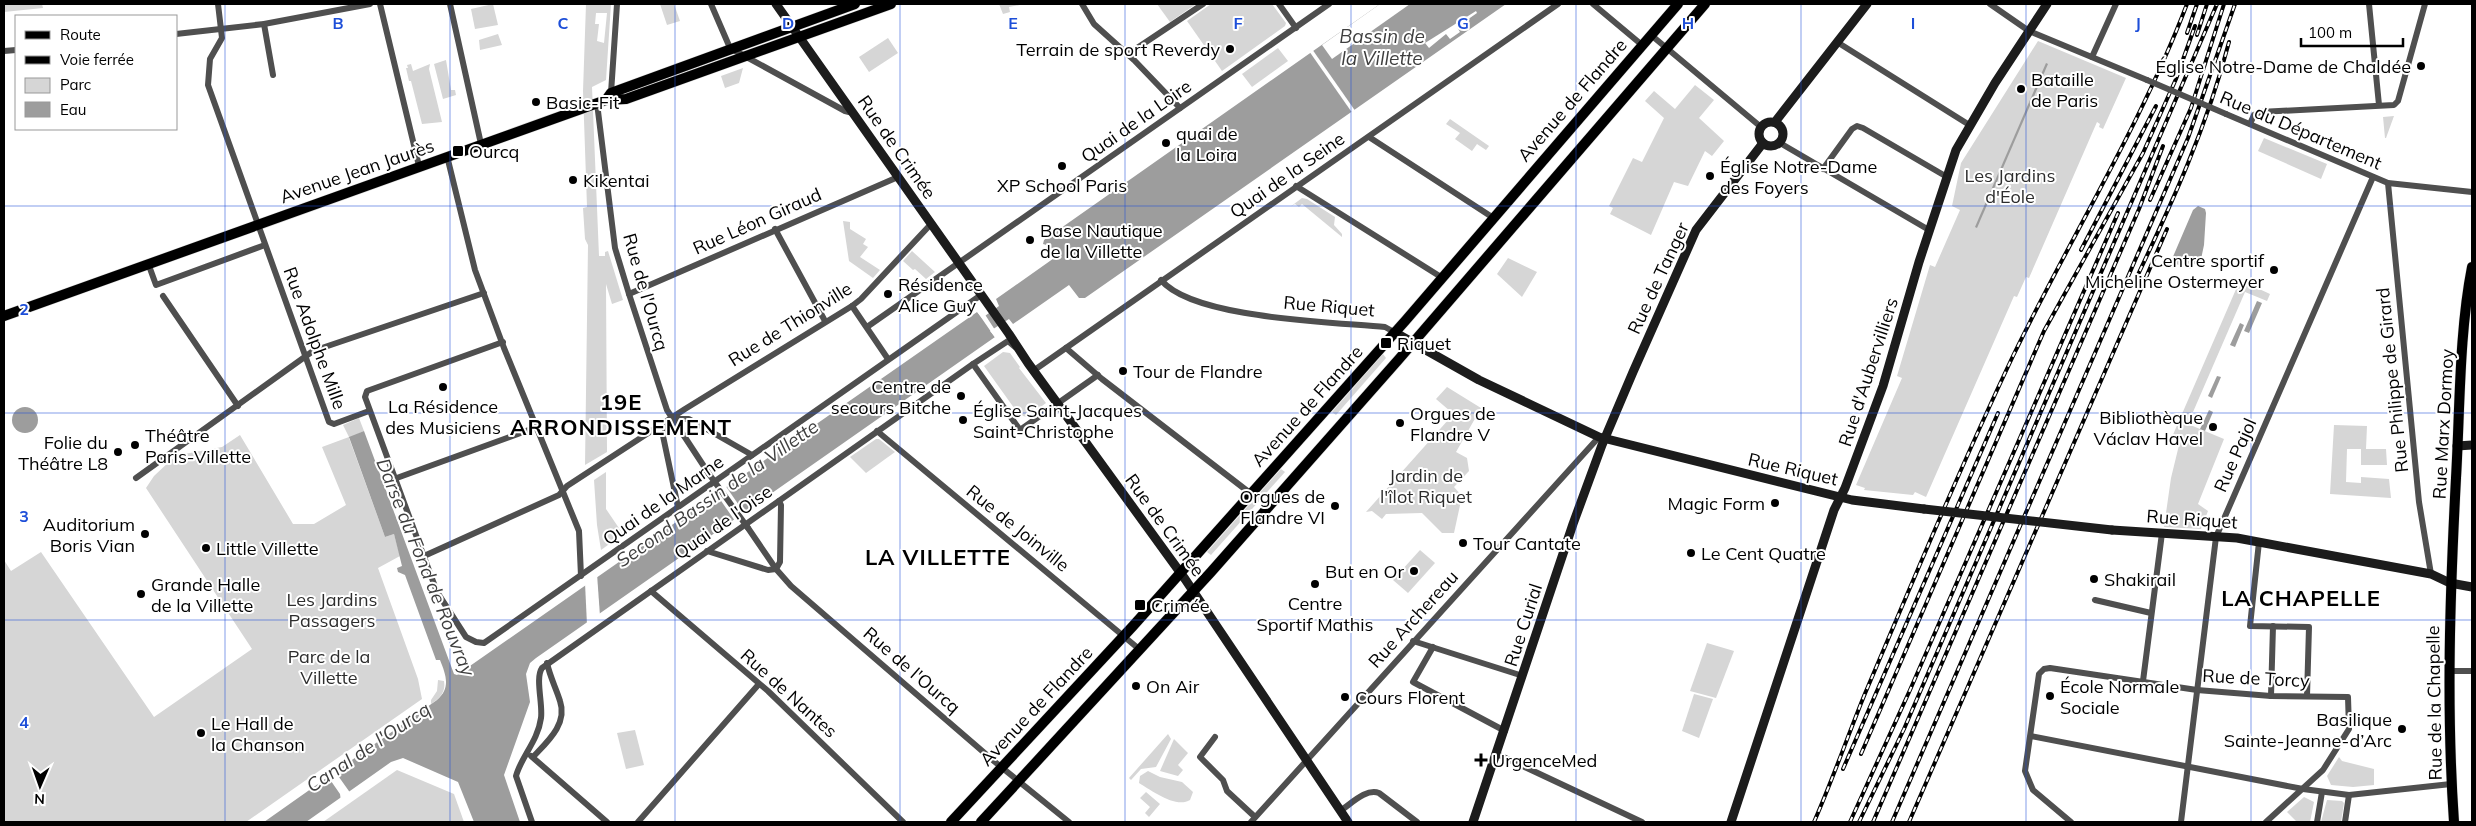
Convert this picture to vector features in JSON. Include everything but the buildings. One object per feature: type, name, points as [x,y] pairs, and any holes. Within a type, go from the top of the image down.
[{"type":"main road","name":"Avenue Jean Jaurès","points":[[4,316],[605,99],[730,48],[855,4]]},
{"type":"main road","name":"Avenue Jean Jaurès","points":[[605,99],[626,99],[891,4]]},
{"type":"main road","name":"Avenue de Flandre","points":[[951,822],[1180,573],[1394,332],[1678,4]]},
{"type":"main road","name":"Avenue de Flandre","points":[[981,822],[1193,591],[1705,4]]},
{"type":"main road","name":"Rue Marx Dormoy","points":[[2450,583],[2462,354],[2472,267]]},
{"type":"main road","name":"Rue de la Chapelle","points":[[2450,583],[2449,671],[2451,784],[2454,822]]},
{"type":"street","points":[[218,4],[221,30]]},
{"type":"street","points":[[178,34],[264,24],[370,4]]},
{"type":"street","points":[[380,4],[419,166]]},
{"type":"street","points":[[450,4],[481,144]]},
{"type":"street","name":"Rue de l'Ourcq","points":[[617,4],[605,99],[615,248],[670,418],[776,569],[798,592],[1069,822]]},
{"type":"street","points":[[712,4],[730,48],[743,57],[853,113]]},
{"type":"street","name":"Rue de Crimée","points":[[776,4],[1003,325],[1033,371],[1193,591],[1348,822]]},
{"type":"street","points":[[1082,4],[1094,24],[1128,54],[1180,108]]},
{"type":"street","points":[[1128,54],[1202,4]]},
{"type":"street","points":[[1279,4],[1296,28]]},
{"type":"street","name":"Quai de la Loire","points":[[867,327],[1330,4]]},
{"type":"street","name":"Quai de la Seine","points":[[1033,371],[1558,4]]},
{"type":"street","points":[[1592,4],[1642,45]]},
{"type":"street","points":[[1866,4],[1775,122],[1764,124],[1759,133],[1763,143],[1771,146],[1780,143],[1929,230]]},
{"type":"street","name":"Rue du Département","points":[[1990,4],[2029,31],[2388,183],[2472,192]]},
{"type":"street","name":"Rue d'Aubervilliers","points":[[1731,822],[1781,664],[1840,497],[1846,488],[1883,386],[1929,230],[1956,150],[2047,4]]},
{"type":"street","points":[[2092,57],[2116,4]]},
{"type":"street","points":[[2369,4],[2379,105]]},
{"type":"street","points":[[2250,124],[2254,115],[2260,112],[2394,105],[2398,102],[2426,4]]},
{"type":"street","points":[[264,24],[273,75]]},
{"type":"street","name":"Rue Adolphe Mille","points":[[221,30],[222,38],[209,66],[208,85],[331,424],[369,412]]},
{"type":"street","points":[[1651,36],[1761,127]]},
{"type":"street","points":[[1837,42],[1971,126]]},
{"type":"street","points":[[1775,122],[1783,131],[1780,143]]},
{"type":"street","points":[[1823,169],[1852,129],[1857,126],[1947,177]]},
{"type":"street","points":[[1369,136],[1492,217]]},
{"type":"street","name":"Rue de Tanger","points":[[1602,438],[1696,230],[1763,143]]},
{"type":"street","points":[[447,156],[475,270],[579,531],[581,576]]},
{"type":"street","name":"Rue Léon Giraud","points":[[629,294],[898,177]]},
{"type":"street","name":"Rue Pajol","points":[[2181,822],[2216,537],[2373,177]]},
{"type":"street","name":"Rue Philippe de Girard","points":[[2388,183],[2418,492],[2431,574]]},
{"type":"street","points":[[1296,186],[1441,277]]},
{"type":"street","name":"Rue de Thionville","points":[[424,556],[559,495],[670,418],[852,306],[861,300],[931,224]]},
{"type":"street","points":[[776,229],[825,321]]},
{"type":"street","points":[[148,263],[156,285],[265,245]]},
{"type":"street","name":"Rue Riquet","points":[[1161,280],[1175,293],[1237,312],[1385,326],[1479,380],[1602,438],[1840,497],[1924,509],[2112,530],[2259,542],[2431,574],[2450,583],[2472,586]]},
{"type":"street","points":[[136,478],[313,351],[484,293]]},
{"type":"street","name":"Quai de la Marne","points":[[424,556],[437,592],[466,637],[476,642],[484,643],[981,295]]},
{"type":"street","points":[[164,296],[238,406]]},
{"type":"street","points":[[852,306],[888,359]]},
{"type":"street","name":"Quai de l'Oise","points":[[547,664],[973,364],[1008,341],[1018,349]]},
{"type":"street","points":[[424,556],[369,412],[365,400],[367,391],[503,342]]},
{"type":"street","points":[[1066,348],[1098,376],[1250,493]]},
{"type":"street","points":[[973,364],[1020,430],[1098,376]]},
{"type":"street","points":[[678,507],[663,436],[670,418],[689,419],[752,456]]},
{"type":"street","points":[[394,479],[537,427]]},
{"type":"street","name":"Rue de Joinville","points":[[877,431],[1139,649]]},
{"type":"street","points":[[650,432],[663,436]]},
{"type":"street","name":"Rue Archereau","points":[[1253,820],[1413,641],[1602,438]]},
{"type":"street","name":"Rue Curial","points":[[1473,822],[1602,438]]},
{"type":"street","points":[[2458,446],[2472,445]]},
{"type":"street","points":[[707,551],[768,570],[776,569],[780,562],[781,505],[779,501]]},
{"type":"street","points":[[2143,681],[2162,533]]},
{"type":"street","points":[[2259,542],[2250,626],[2309,627],[2307,696]]},
{"type":"street","name":"Rue de Nantes","points":[[651,591],[799,719],[903,822]]},
{"type":"street","points":[[2095,600],[2151,612]]},
{"type":"street","points":[[2271,696],[2272,626]]},
{"type":"street","points":[[1413,641],[1523,676]]},
{"type":"street","points":[[1433,647],[1413,682],[1505,731]]},
{"type":"street","points":[[530,755],[540,726],[542,702],[540,671],[547,664],[561,702],[561,715],[552,735],[530,755],[517,772],[516,779],[532,822]]},
{"type":"street","name":"Rue de Torcy","points":[[2030,736],[2039,674],[2044,669],[2050,668],[2197,690],[2271,696],[2348,697],[2349,729],[2323,770],[2303,789]]},
{"type":"street","points":[[2449,671],[2472,672]]},
{"type":"street","points":[[638,822],[759,684]]},
{"type":"street","points":[[2071,822],[2032,788],[2025,771],[2030,736],[2322,792],[2349,795],[2451,784]]},
{"type":"street","points":[[1215,738],[1200,757],[1223,780],[1227,791],[1253,820]]},
{"type":"street","points":[[1497,754],[1642,822]]},
{"type":"street","points":[[530,755],[607,822]]},
{"type":"street","points":[[2266,822],[2303,789]]},
{"type":"street","points":[[1340,811],[1374,791],[1417,822]]},
{"type":"street","points":[[2316,822],[2322,792]]},
{"type":"street","points":[[2345,822],[2349,795]]},
{"type":"green space","points":[[4,4],[42,4],[43,8],[4,12]]},
{"type":"green space","points":[[493,4],[498,25],[475,29],[471,9]]},
{"type":"green space","points":[[586,4],[611,4],[606,80],[592,87],[599,256],[605,256],[605,252],[608,251],[623,300],[612,304],[606,284],[607,452],[585,465],[588,245],[585,239],[583,208],[587,207],[583,91]],"holes":[[[596,13],[607,13],[604,43],[597,41],[599,24],[595,24]]]},
{"type":"green space","points":[[660,4],[674,4],[680,21],[667,25]]},
{"type":"green space","points":[[999,4],[1025,4],[1009,7],[1010,12],[1003,14]]},
{"type":"green space","points":[[1157,4],[1196,4],[1170,22]]},
{"type":"green space","name":"Terrain de sport Reverdy","points":[[1211,4],[1272,4],[1286,23],[1285,26],[1222,71],[1187,21]]},
{"type":"green space","points":[[498,34],[502,45],[480,50],[479,40]]},
{"type":"green space","points":[[888,38],[898,53],[869,72],[859,57]]},
{"type":"green space","name":"Les Jardins d'Éole","points":[[2038,41],[2126,78],[2103,129],[2099,127],[2100,124],[2097,122],[2029,278],[2026,277],[2017,297],[2014,296],[1926,497],[1915,492],[1913,495],[1864,490],[1865,488],[1856,485],[1902,378],[1897,376],[1930,265],[1935,267],[1960,210],[1952,206],[1961,163]]},
{"type":"green space","points":[[1278,48],[1288,61],[1252,87],[1242,74]]},
{"type":"green space","points":[[446,60],[451,90],[455,90],[456,95],[443,99],[434,64]]},
{"type":"green space","points":[[411,64],[413,71],[430,64],[429,69],[442,122],[422,124],[406,68],[408,68],[407,65]]},
{"type":"green space","points":[[743,68],[739,83],[725,88],[721,76]]},
{"type":"green space","points":[[1695,85],[1714,100],[1699,118],[1724,141],[1712,156],[1705,151],[1688,186],[1674,182],[1651,235],[1610,214],[1613,208],[1609,206],[1633,158],[1642,162],[1664,118],[1645,101],[1654,91],[1675,109]]},
{"type":"green space","points":[[2394,116],[2386,138],[2385,138],[2383,117]]},
{"type":"green space","points":[[1450,119],[1489,146],[1486,150],[1477,144],[1472,151],[1455,139],[1460,133],[1446,124]]},
{"type":"green space","points":[[2264,138],[2327,164],[2321,179],[2258,151]]},
{"type":"green space","points":[[1302,198],[1307,199],[1335,217],[1334,225],[1342,234],[1342,237],[1302,204],[1299,207],[1295,204],[1290,207]]},
{"type":"green space","points":[[843,221],[850,222],[850,229],[866,239],[863,244],[868,247],[860,257],[880,270],[873,278],[849,261]]},
{"type":"green space","points":[[912,251],[935,272],[926,279],[903,261]]},
{"type":"green space","points":[[1508,258],[1537,272],[1522,297],[1497,274]]},
{"type":"green space","points":[[2240,280],[2270,294],[2267,301],[2245,292],[2193,412],[2191,412],[2188,418],[2190,419],[2188,424],[2224,439],[2198,504],[2208,511],[2201,529],[2164,527],[2171,478],[2180,441],[2172,437]]},
{"type":"green space","points":[[1003,352],[1010,353],[1046,403],[1027,417],[1019,415],[984,366]]},
{"type":"green space","points":[[1383,354],[1386,358],[1336,415],[1332,412]]},
{"type":"green space","name":"Jardin de l'îlot Riquet","points":[[1447,387],[1481,408],[1456,452],[1467,458],[1469,471],[1454,487],[1462,496],[1454,533],[1442,533],[1422,513],[1386,514],[1382,519],[1372,511],[1366,512],[1449,419],[1450,411],[1436,399]]},
{"type":"green space","name":"Parc de la Villette","points":[[359,418],[364,431],[349,438],[385,537],[394,534],[400,556],[378,568],[418,679],[422,699],[246,822],[4,822],[4,560],[11,571],[41,552],[154,717],[252,649],[146,488],[154,476],[179,455],[222,447],[240,435],[293,524],[314,524],[346,505],[322,447],[349,437],[343,425]]},
{"type":"green space","points":[[2334,425],[2367,426],[2366,449],[2386,449],[2387,465],[2361,465],[2361,449],[2347,449],[2346,482],[2361,483],[2361,477],[2389,479],[2391,498],[2330,494]]},
{"type":"green space","points":[[876,439],[879,439],[895,452],[866,473],[850,457]]},
{"type":"green space","points":[[1281,469],[1285,472],[1211,555],[1207,552]]},
{"type":"green space","points":[[606,472],[606,509],[623,534],[601,550],[594,480]]},
{"type":"green space","name":"But en Or","points":[[1420,550],[1435,563],[1408,593],[1393,580]]},
{"type":"green space","points":[[1707,643],[1734,651],[1716,698],[1690,691]]},
{"type":"green space","points":[[438,680],[444,681],[443,692],[431,704],[431,700],[437,691]]},
{"type":"green space","points":[[1694,694],[1713,699],[1699,738],[1682,731]]},
{"type":"green space","points":[[635,730],[644,765],[626,769],[617,733]]},
{"type":"green space","points":[[1168,734],[1171,739],[1156,767],[1141,769],[1131,780],[1129,778]]},
{"type":"green space","points":[[1174,739],[1188,753],[1178,765],[1183,770],[1178,776],[1160,771]]},
{"type":"green space","points":[[2339,757],[2342,761],[2374,769],[2374,785],[2353,787],[2331,785],[2327,776]]},
{"type":"green space","points":[[397,770],[454,794],[464,822],[323,822]]},
{"type":"green space","points":[[1148,771],[1160,777],[1182,782],[1193,792],[1190,800],[1178,802],[1171,800],[1139,783],[1140,776]]},
{"type":"green space","points":[[1146,792],[1160,804],[1149,817],[1145,813],[1150,807],[1140,798]]},
{"type":"green space","points":[[2304,797],[2314,802],[2310,822],[2297,822],[2287,812]]},
{"type":"green space","points":[[2327,800],[2342,801],[2344,803],[2341,822],[2321,822]]},
{"type":"water","name":"Bassin de la Villette","points":[[1380,4],[1506,4],[1085,298],[1079,298],[1069,285],[1013,324],[1009,319],[990,331],[995,337],[536,658],[530,663],[526,674],[530,702],[504,775],[520,822],[474,822],[458,782],[403,758],[391,762],[306,822],[264,822],[437,700],[446,686],[440,660],[436,660],[405,575],[398,572],[397,568],[402,566],[394,534],[385,537],[349,437],[364,431],[454,674],[457,675],[977,312],[982,318],[999,306],[996,299],[1057,256],[1050,246],[1043,244],[1044,240]]},
{"type":"water","points":[[2046,63],[2048,64],[1977,228],[1975,227]]},
{"type":"water","points":[[2198,206],[2205,209],[2206,213],[2204,245],[2200,264],[2195,263],[2191,269],[2173,263],[2172,259],[2193,210]]},
{"type":"water","points":[[2257,301],[2262,303],[2249,333],[2244,331]]},
{"type":"water","points":[[2240,323],[2244,325],[2235,347],[2230,345]]},
{"type":"water","points":[[2217,376],[2221,377],[2212,398],[2208,396]]},
{"type":"water","points":[[25,407],[34,411],[38,420],[34,429],[25,433],[16,429],[12,420],[16,411]]},
{"type":"water","points":[[2209,410],[2213,412],[2205,431],[2200,429]]},
{"type":"pier","points":[[1380,4],[1410,4],[1332,59],[1322,45]]},
{"type":"pier","points":[[1476,11],[1477,13],[1457,27],[1460,32],[1450,39],[1446,34],[1429,48],[1425,43]]},
{"type":"pier","points":[[1312,49],[1356,112],[1353,114],[1309,51]]},
{"type":"pier","points":[[978,309],[982,314],[984,313],[995,330],[993,331],[996,339],[976,310]]},
{"type":"pier","points":[[725,485],[745,514],[735,521],[715,492]]},
{"type":"pier","points":[[597,574],[600,616],[587,625],[585,583]]},
{"type":"pier","points":[[334,770],[351,794],[341,801],[340,794],[325,776]]},
{"type":"railway","points":[[1814,822],[1864,696],[1993,398],[2035,312],[2148,94],[2187,4]]},
{"type":"railway","points":[[2187,33],[2197,4]]},
{"type":"railway","points":[[2197,35],[2207,4]]},
{"type":"railway","points":[[1859,822],[1904,729],[2217,4]]},
{"type":"railway","points":[[2150,200],[2191,108],[2224,4]]},
{"type":"railway","points":[[1892,822],[2188,138],[2235,4]]},
{"type":"railway","points":[[1861,754],[2044,331],[2143,153],[2176,79],[2195,26]]},
{"type":"railway","points":[[2135,281],[2188,164],[2210,104],[2229,42]]},
{"type":"railway","points":[[2081,250],[2156,106]]},
{"type":"railway","points":[[1873,822],[2139,209],[2163,146]]},
{"type":"railway","points":[[1850,822],[1910,690],[2118,213]]},
{"type":"railway","points":[[1909,822],[2167,229]]},
{"type":"railway","points":[[1843,769],[1998,413]]},
{"type":"place","name":"Terrain de sport Reverdy","points":[[1230,49]]},
{"type":"place","name":"Église Notre-Dame de Chaldée","points":[[2421,66]]},
{"type":"place","name":"Bataille de Paris","points":[[2021,89]]},
{"type":"place","name":"Basic-Fit","points":[[536,102]]},
{"type":"place","name":"quai de la Loira","points":[[1166,143]]},
{"type":"place","name":"Ourcq","points":[[458,151]]},
{"type":"place","name":"XP School Paris","points":[[1062,166]]},
{"type":"place","name":"Église Notre-Dame des Foyers","points":[[1710,176]]},
{"type":"place","name":"Kikentai","points":[[573,180]]},
{"type":"place","name":"Base Nautique de la Villette","points":[[1030,240]]},
{"type":"place","name":"Centre sportif Micheline Ostermeyer","points":[[2274,270]]},
{"type":"place","name":"Résidence Alice Guy","points":[[888,294]]},
{"type":"place","name":"Riquet","points":[[1386,343]]},
{"type":"place","name":"Tour de Flandre","points":[[1123,371]]},
{"type":"place","name":"La Résidence des Musiciens","points":[[443,387]]},
{"type":"place","name":"Centre de secours Bitche","points":[[961,396]]},
{"type":"place","name":"Église Saint-Jacques Saint-Christophe","points":[[963,420]]},
{"type":"place","name":"Orgues de Flandre V","points":[[1400,423]]},
{"type":"place","name":"Bibliothèque Václav Havel","points":[[2213,427]]},
{"type":"place","name":"Théâtre Paris-Villette","points":[[135,445]]},
{"type":"place","name":"Folie du Théâtre L8","points":[[118,452]]},
{"type":"place","name":"Magic Form","points":[[1775,503]]},
{"type":"place","name":"Orgues de Flandre VI","points":[[1335,506]]},
{"type":"place","name":"Auditorium Boris Vian","points":[[145,534]]},
{"type":"place","name":"Tour Cantate","points":[[1463,543]]},
{"type":"place","name":"Little Villette","points":[[206,548]]},
{"type":"place","name":"Le Cent Quatre","points":[[1691,553]]},
{"type":"place","name":"But en Or","points":[[1414,571]]},
{"type":"place","name":"Shakirail","points":[[2094,579]]},
{"type":"place","name":"Centre Sportif Mathis","points":[[1315,584]]},
{"type":"place","name":"Grande Halle de la Villette","points":[[141,594]]},
{"type":"place","name":"Crimée","points":[[1140,605]]},
{"type":"place","name":"On Air","points":[[1136,686]]},
{"type":"place","name":"École Normale Sociale","points":[[2050,696]]},
{"type":"place","name":"Cours Florent","points":[[1345,697]]},
{"type":"place","name":"Basilique Sainte-Jeanne-d’Arc","points":[[2402,729]]},
{"type":"place","name":"Le Hall de la Chanson","points":[[201,733]]},
{"type":"place","name":"UrgenceMed","points":[[1481,760]]},
{"type":"district","name":"19E ARRONDISSEMENT","points":[[621,415]]},
{"type":"district","name":"LA VILLETTE","points":[[938,557]]},
{"type":"district","name":"LA CHAPELLE","points":[[2301,598]]},
{"type":"water label","name":"Second Bassin de la Villette","points":[[717,493]]},
{"type":"water label","name":"Darse du Fond de Rouvray","points":[[426,567]]},
{"type":"water label","name":"Canal de l'Ourcq","points":[[368,747]]},
{"type":"park label","name":"Les Jardins Passagers","points":[[332,609]]}]
